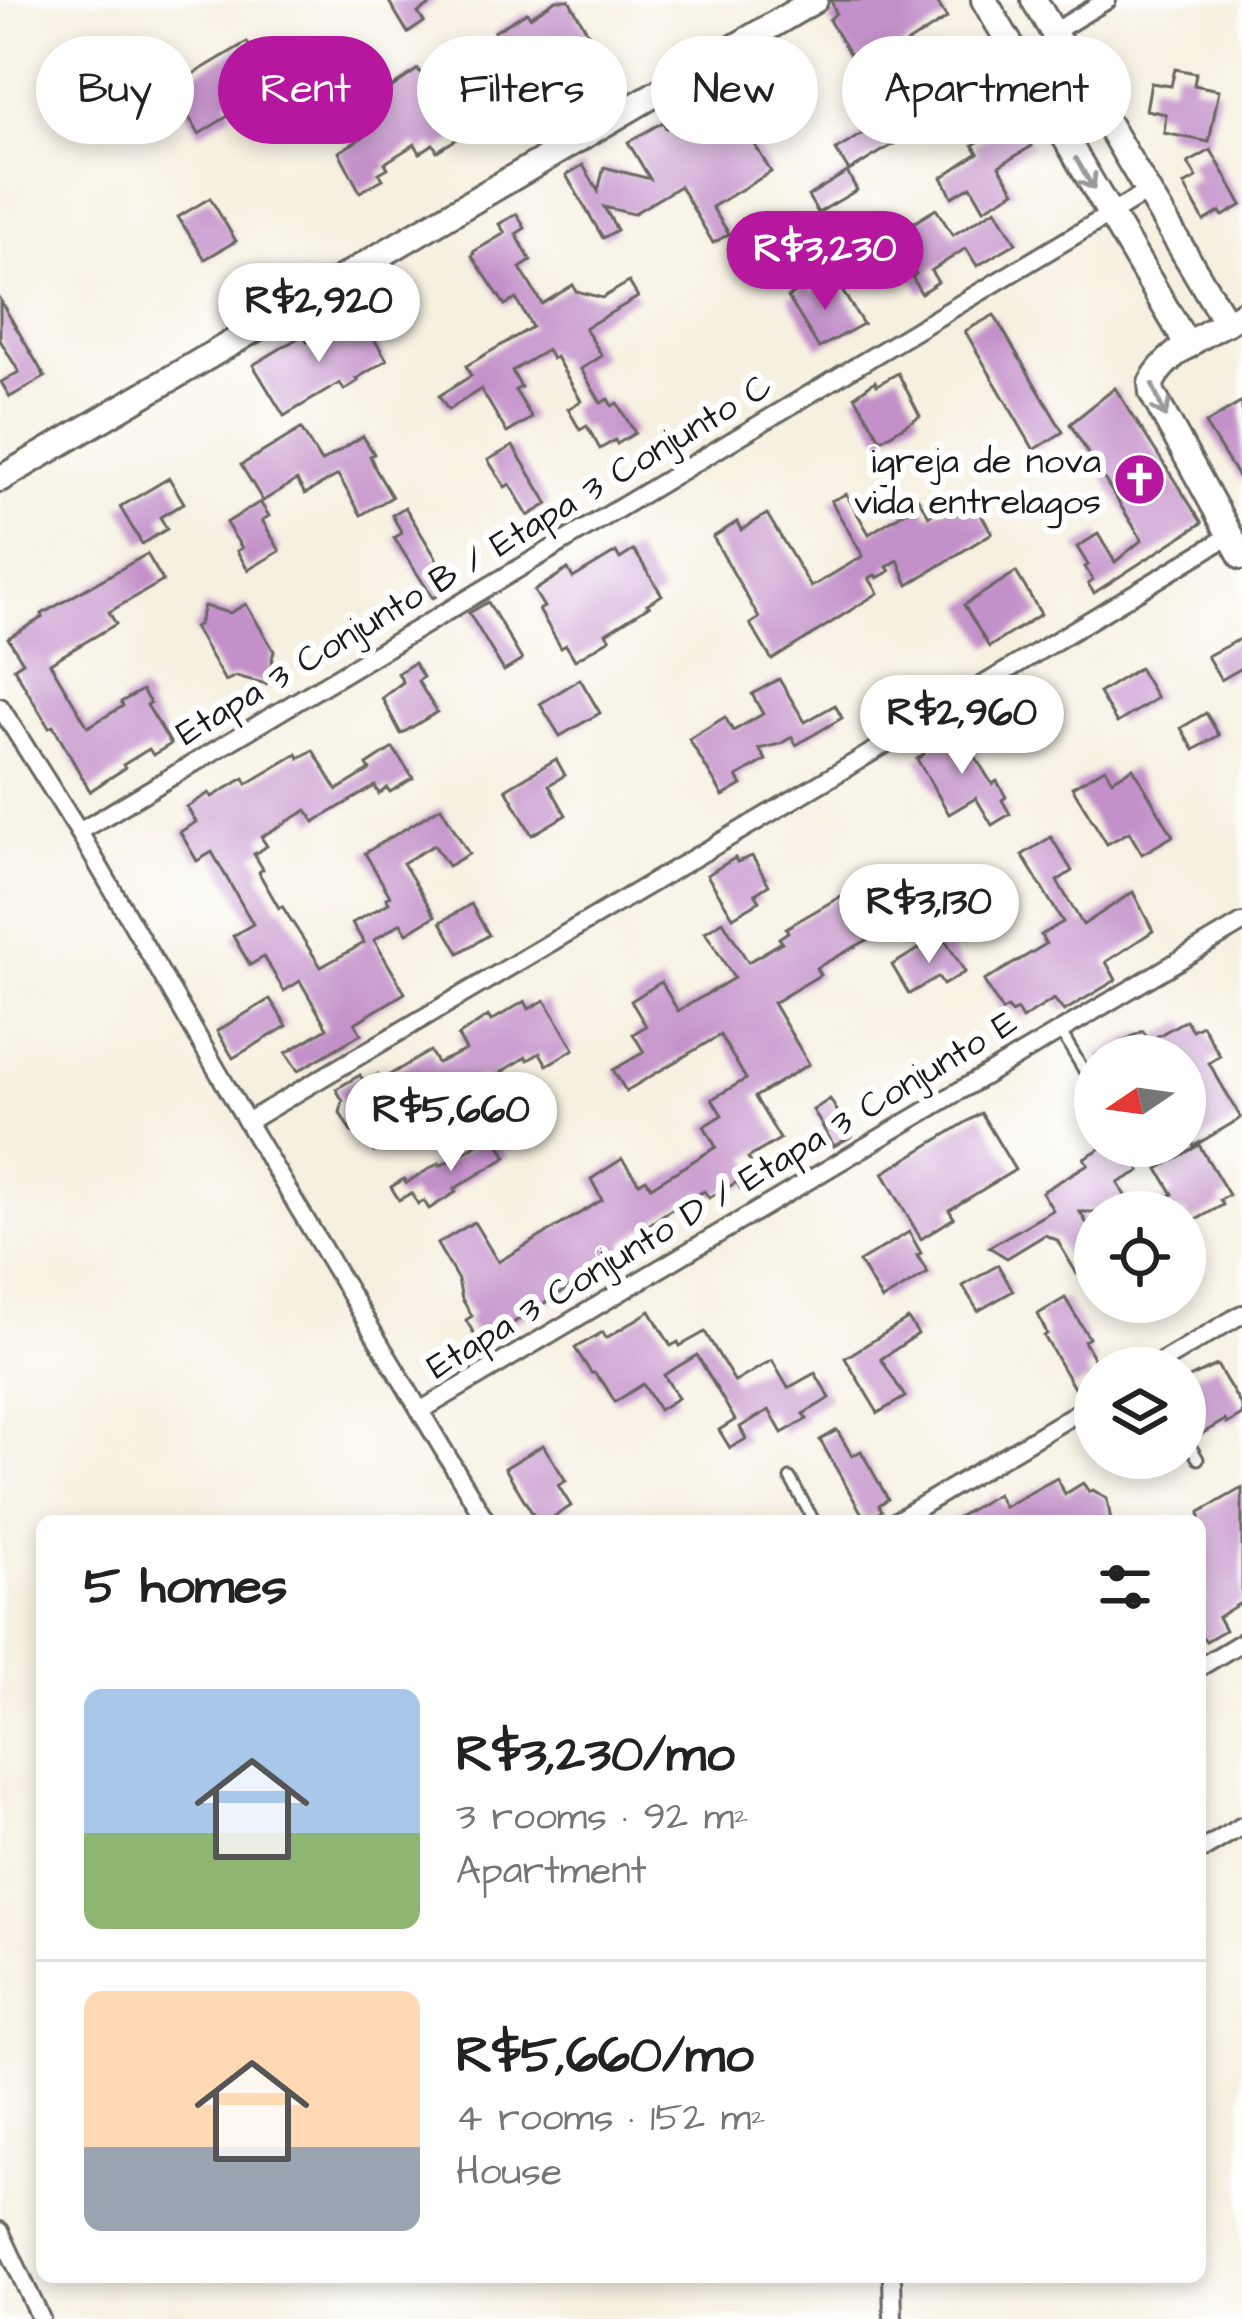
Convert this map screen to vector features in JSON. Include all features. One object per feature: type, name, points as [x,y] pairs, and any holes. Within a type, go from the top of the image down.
[{"type":"street","points":[[0,479],[814,0]]},
{"type":"street","points":[[984,0],[1188,346]]},
{"type":"street","points":[[248,1122],[831,777],[1236,546],[1151,388],[1155,374],[1188,346],[1234,319],[1148,192],[1034,0]]},
{"type":"street","points":[[1052,32],[1108,0]]},
{"type":"street","name":"Etapa 3 Conjunto B / Etapa 3 Conjunto C","points":[[80,832],[1148,192]]},
{"type":"street","points":[[0,707],[80,832],[482,1515]]},
{"type":"street","name":"Etapa 3 Conjunto D / Etapa 3 Conjunto E","points":[[420,1411],[1242,923]]},
{"type":"street","points":[[1186,1347],[1242,1314]]},
{"type":"street","points":[[906,1515],[1074,1415]]},
{"type":"street","points":[[1206,1663],[1242,1642]]},
{"type":"street","points":[[1206,1847],[1242,1826]]},
{"type":"street","points":[[0,2231],[41,2319]]},
{"type":"street","points":[[892,2283],[893,2319]]},
{"type":"lane","points":[[1060,1030],[1074,1054]]},
{"type":"lane","points":[[790,1478],[811,1515]]},
{"type":"building","points":[[388,0],[438,0],[418,13],[424,22],[408,33]]},
{"type":"building","points":[[556,0],[569,0],[588,33],[496,36],[494,32],[527,12],[530,17]]},
{"type":"building","points":[[831,0],[936,0],[947,18],[919,36],[842,36],[842,42],[829,20],[836,13]]},
{"type":"building","points":[[218,59],[218,122],[199,134],[194,126],[194,74]]},
{"type":"building","points":[[1175,69],[1196,73],[1194,85],[1219,90],[1209,142],[1164,133],[1166,114],[1146,110],[1151,83],[1171,86]]},
{"type":"building","points":[[417,70],[417,144],[433,144],[420,153],[415,144],[385,163],[388,168],[379,173],[383,179],[360,192],[339,152],[352,144],[393,144],[393,87]]},
{"type":"building","points":[[651,129],[651,144],[754,144],[771,172],[712,207],[729,234],[713,243],[680,186],[633,214],[604,207],[617,230],[603,238],[566,175],[583,165],[598,191],[604,167],[650,179],[628,142]]},
{"type":"building","points":[[846,144],[894,144],[849,171],[836,150]]},
{"type":"building","points":[[973,145],[1032,146],[999,166],[1015,191],[984,209],[971,186],[952,197],[942,177],[978,153]]},
{"type":"building","points":[[1211,150],[1242,205],[1204,221],[1184,185],[1197,178],[1188,163]]},
{"type":"building","points":[[847,172],[857,190],[818,213],[808,196]]},
{"type":"building","points":[[210,198],[236,241],[205,259],[178,217]]},
{"type":"building","points":[[936,209],[953,235],[996,209],[1016,243],[977,266],[966,248],[931,271],[938,282],[921,293],[912,277],[916,274],[892,236]]},
{"type":"building","points":[[517,214],[525,228],[516,234],[531,261],[520,268],[542,304],[573,285],[576,291],[602,298],[629,282],[638,297],[585,328],[602,356],[581,369],[601,403],[608,399],[612,406],[617,403],[635,433],[617,444],[615,440],[600,449],[587,426],[580,430],[568,409],[581,401],[556,357],[552,359],[547,350],[512,371],[521,387],[515,390],[532,418],[507,433],[481,389],[448,410],[439,396],[471,376],[466,366],[532,327],[516,299],[505,305],[472,256],[505,233],[499,224]]},
{"type":"building","points":[[836,281],[863,324],[819,348],[788,297],[808,285],[812,292]]},
{"type":"building","points":[[0,300],[45,377],[10,397],[1,382],[19,372],[0,340]]},
{"type":"building","points":[[994,315],[1063,432],[1034,450],[965,331]]},
{"type":"building","points":[[360,322],[387,360],[344,390],[340,383],[284,416],[253,365],[303,335],[307,342],[340,323],[345,332]]},
{"type":"building","points":[[898,373],[920,416],[881,440],[855,396],[875,381],[877,385]]},
{"type":"building","name":"igreja de nova vida entrelagos","points":[[1115,388],[1202,523],[1094,593],[1088,584],[1093,580],[1088,565],[1077,547],[1098,534],[1115,562],[1142,540],[1070,424]]},
{"type":"building","points":[[1242,402],[1242,483],[1205,424]]},
{"type":"building","points":[[301,429],[321,462],[363,436],[392,497],[361,515],[338,475],[305,494],[297,480],[263,501],[241,465]]},
{"type":"building","points":[[513,446],[548,504],[528,516],[510,484],[505,487],[488,460]]},
{"type":"building","points":[[169,478],[184,503],[160,517],[167,529],[142,544],[120,507]]},
{"type":"building","points":[[968,493],[992,533],[908,585],[898,560],[887,567],[890,571],[869,578],[878,593],[772,660],[750,624],[759,618],[713,537],[737,522],[741,530],[767,514],[811,587],[863,556],[831,501],[846,494],[869,534],[908,510],[905,506],[918,498],[929,516]]},
{"type":"building","points":[[260,502],[269,516],[262,520],[280,551],[248,570],[237,551],[242,548],[226,523]]},
{"type":"building","points":[[405,507],[453,586],[433,598],[394,538],[402,533],[392,515]]},
{"type":"building","points":[[634,550],[662,595],[606,633],[610,639],[575,660],[566,645],[561,648],[539,610],[544,607],[534,591],[568,569],[573,578],[616,552],[620,559]]},
{"type":"building","points":[[147,554],[163,581],[109,612],[116,624],[50,663],[88,727],[142,690],[171,744],[153,755],[149,749],[90,791],[14,668],[23,662],[8,638]]},
{"type":"building","points":[[1016,572],[1041,614],[989,647],[964,605]]},
{"type":"building","points":[[488,602],[522,660],[504,671],[469,613]]},
{"type":"building","points":[[246,604],[274,651],[266,684],[236,676],[225,681],[194,627],[204,606],[230,613]]},
{"type":"building","points":[[1242,638],[1242,668],[1221,680],[1207,656]]},
{"type":"building","points":[[414,663],[423,677],[418,681],[437,712],[401,734],[382,698],[403,682],[398,673]]},
{"type":"building","points":[[1139,668],[1157,698],[1117,723],[1099,693]]},
{"type":"building","points":[[580,679],[600,713],[560,736],[540,704]]},
{"type":"building","points":[[779,679],[805,722],[835,705],[842,718],[796,745],[792,737],[759,749],[766,760],[737,777],[742,785],[723,796],[689,739],[725,717],[733,731],[763,714],[752,694]]},
{"type":"building","points":[[1206,713],[1219,735],[1194,750],[1181,728]]},
{"type":"building","points":[[962,727],[992,784],[997,781],[1006,797],[1002,800],[1010,814],[992,825],[976,798],[949,814],[917,759],[922,751]]},
{"type":"building","points":[[393,748],[413,778],[390,792],[387,788],[379,794],[375,786],[314,822],[307,810],[261,837],[267,846],[254,854],[279,908],[282,906],[321,967],[364,943],[352,923],[389,903],[386,898],[390,896],[365,853],[441,807],[469,854],[448,866],[434,845],[403,863],[435,916],[407,933],[401,923],[374,940],[405,993],[355,1023],[361,1034],[298,1071],[286,1053],[327,1028],[300,981],[284,991],[264,957],[250,965],[233,936],[253,924],[212,852],[197,861],[180,832],[196,822],[187,807],[244,778],[247,784],[297,754],[299,758],[313,750],[337,790],[370,770],[367,765]]},
{"type":"building","points":[[556,759],[565,775],[549,785],[566,815],[532,835],[506,789]]},
{"type":"building","points":[[1105,768],[1112,780],[1133,768],[1173,836],[1142,854],[1129,832],[1107,844],[1072,787]]},
{"type":"building","points":[[1051,837],[1072,871],[1057,881],[1083,925],[1133,892],[1153,931],[1106,962],[1116,980],[1064,1011],[1054,999],[1022,1019],[1017,1010],[1002,1011],[984,981],[1046,944],[1041,935],[1063,922],[1022,855]]},
{"type":"building","points":[[752,856],[769,885],[755,894],[760,901],[733,917],[707,875],[735,858],[737,862]]},
{"type":"building","points":[[843,895],[851,908],[870,897],[889,928],[816,968],[820,975],[773,1003],[809,1064],[755,1097],[780,1139],[748,1158],[760,1177],[740,1188],[737,1182],[709,1198],[704,1191],[667,1212],[623,1243],[631,1256],[584,1284],[581,1280],[480,1344],[466,1320],[472,1316],[458,1280],[437,1244],[474,1222],[498,1262],[602,1200],[591,1179],[622,1159],[639,1183],[646,1179],[651,1187],[716,1147],[704,1126],[722,1115],[712,1099],[746,1079],[720,1035],[626,1091],[613,1070],[644,1052],[633,1034],[646,1026],[631,1001],[661,982],[678,1011],[734,978],[705,932],[723,921],[748,962],[782,942],[779,938],[788,932],[786,928]]},
{"type":"building","points":[[471,904],[489,935],[459,953],[441,922]]},
{"type":"building","points":[[942,935],[965,972],[943,985],[938,977],[909,994],[892,965]]},
{"type":"building","points":[[270,999],[287,1026],[233,1058],[217,1031]]},
{"type":"building","points":[[545,1000],[574,1049],[547,1065],[540,1053],[485,1082],[482,1076],[455,1092],[463,1106],[374,1152],[364,1135],[351,1132],[340,1113],[343,1101],[336,1089],[360,1075],[364,1082],[378,1074],[381,1080],[430,1051],[437,1063],[466,1050],[458,1036],[488,1016],[491,1021],[525,1001],[529,1009]]},
{"type":"building","points":[[1186,1020],[1192,1030],[1202,1025],[1220,1056],[1209,1063],[1241,1118],[1206,1139],[1206,1035],[1160,1035]]},
{"type":"building","points":[[830,1099],[852,1136],[834,1146],[813,1110]]},
{"type":"building","points":[[981,1113],[1015,1170],[949,1210],[954,1218],[921,1239],[883,1173]]},
{"type":"building","points":[[494,1135],[507,1157],[429,1209],[411,1193],[399,1200],[391,1187],[440,1166]]},
{"type":"building","points":[[1206,1157],[1229,1195],[1220,1200],[1223,1205],[1206,1214],[1206,1191],[1171,1191],[1158,1169],[1206,1167]]},
{"type":"building","points":[[1083,1167],[1138,1167],[1140,1171],[1118,1183],[1122,1191],[1074,1191],[1074,1269],[1057,1240],[1045,1235],[1007,1258],[989,1247],[1053,1210],[1042,1192]]},
{"type":"building","points":[[909,1232],[928,1273],[882,1300],[859,1262]]},
{"type":"building","points":[[998,1265],[1013,1291],[978,1311],[963,1286]]},
{"type":"building","points":[[1065,1298],[1074,1323],[1080,1323],[1089,1338],[1084,1341],[1087,1347],[1074,1347],[1074,1388],[1044,1336],[1038,1314]]},
{"type":"building","points":[[650,1311],[671,1346],[705,1332],[735,1382],[772,1360],[788,1388],[815,1373],[830,1398],[782,1433],[769,1410],[740,1427],[746,1439],[730,1448],[719,1430],[735,1420],[697,1355],[664,1375],[678,1398],[659,1410],[643,1384],[615,1402],[575,1348],[603,1332],[606,1338]]},
{"type":"building","points":[[908,1319],[918,1334],[881,1359],[905,1397],[878,1413],[845,1358]]},
{"type":"building","points":[[1217,1365],[1242,1415],[1206,1431],[1206,1370]]},
{"type":"building","points":[[837,1430],[852,1456],[861,1451],[888,1499],[879,1505],[882,1511],[863,1515],[820,1440]]},
{"type":"building","points":[[543,1445],[566,1481],[558,1485],[571,1506],[557,1515],[533,1515],[505,1468]]},
{"type":"building","points":[[1057,1478],[1065,1494],[1083,1483],[1089,1492],[1107,1499],[1110,1515],[961,1515],[997,1494],[1004,1507]]},
{"type":"building","points":[[1242,1488],[1242,1602],[1218,1617],[1225,1630],[1206,1641],[1206,1515],[1200,1512]]},
{"type":"place","name":"igreja de nova vida entrelagos","points":[[1140,480]]}]
